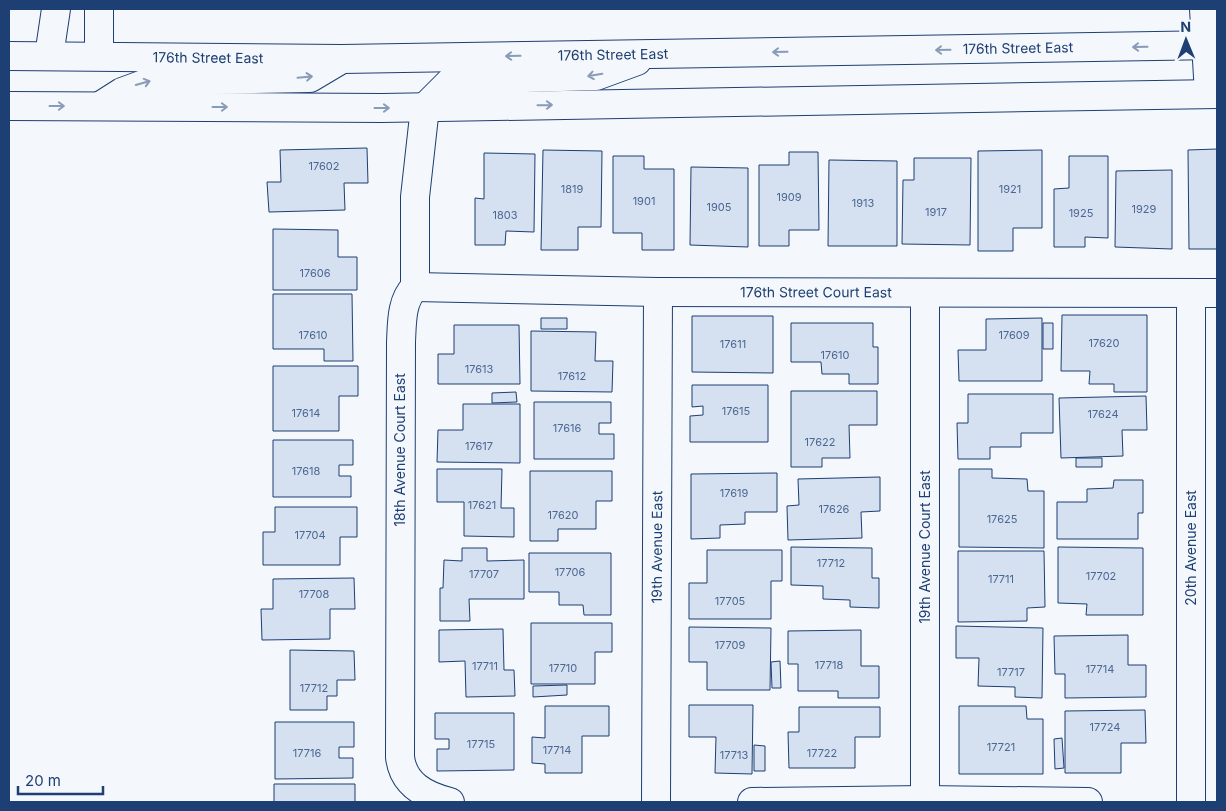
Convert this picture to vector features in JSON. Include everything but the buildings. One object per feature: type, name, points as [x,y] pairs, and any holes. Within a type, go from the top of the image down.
[{"type":"street","points":[[50,56],[56,9]]},
{"type":"street","points":[[99,9],[99,56]]},
{"type":"street","points":[[9,106],[425,107],[1213,94],[1212,46],[1204,9]]},
{"type":"street","name":"176th Street East","points":[[9,56],[342,59],[1212,46]]},
{"type":"street","points":[[425,107],[452,80],[596,76],[657,54]]},
{"type":"street","points":[[100,106],[122,92],[152,80],[310,78],[342,59]]},
{"type":"street","name":"18th Avenue Court East","points":[[425,107],[415,198],[415,287],[408,294],[402,317],[400,342],[400,757],[402,771],[418,790],[450,802]]},
{"type":"street","name":"176th Street Court East","points":[[415,287],[658,292],[1204,294]]},
{"type":"street","name":"19th Avenue East","points":[[656,802],[658,292]]},
{"type":"street","name":"19th Avenue Court East","points":[[925,294],[925,800]]},
{"type":"street","name":"20th Avenue East","points":[[1191,802],[1204,294]]},
{"type":"street","points":[[752,802],[925,800],[1088,802]]}]
